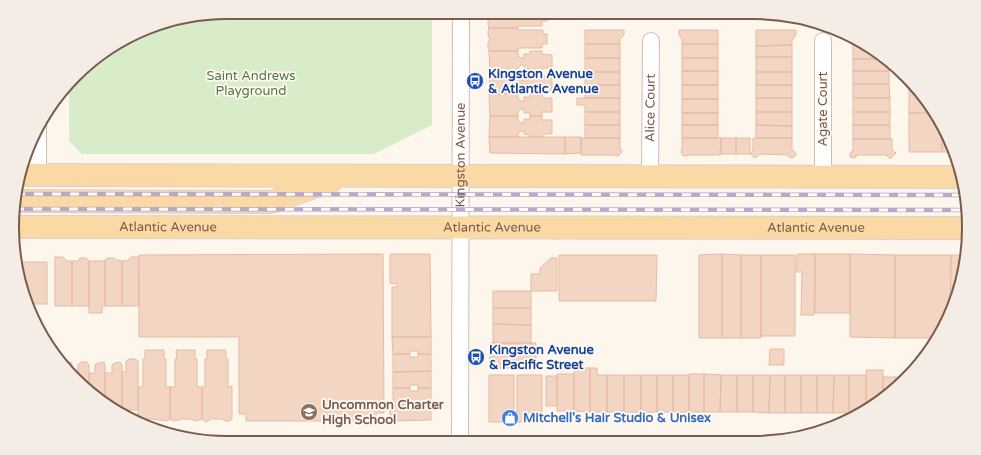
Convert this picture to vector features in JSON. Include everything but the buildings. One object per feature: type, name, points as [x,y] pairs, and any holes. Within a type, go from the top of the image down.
[{"type":"main road","points":[[29,175],[955,176]]},
{"type":"main road","points":[[21,201],[271,202],[350,175]]},
{"type":"main road","name":"Atlantic Avenue","points":[[19,227],[962,228]]},
{"type":"street","name":"Kingston Avenue","points":[[460,436],[461,19]]},
{"type":"street","name":"Alice Court","points":[[650,176],[651,41]]},
{"type":"street","name":"Agate Court","points":[[823,41],[823,176]]},
{"type":"street","points":[[29,175],[33,152]]},
{"type":"green space","name":"Saint Andrews Playground","points":[[214,19],[432,19],[432,125],[374,154],[82,154],[69,141],[69,92],[71,90],[90,71],[112,54],[135,41],[160,30],[187,23]]},
{"type":"railway","points":[[22,194],[959,195]]},
{"type":"railway","points":[[20,209],[961,210]]},
{"type":"place","name":"Kingston Avenue & Atlantic Avenue","points":[[475,81]]},
{"type":"place","name":"Kingston Avenue & Pacific Street","points":[[476,357]]},
{"type":"place","name":"Uncommon Charter High School","points":[[309,412]]},
{"type":"place","name":"Mitchell's Hair Studio & Unisex","points":[[510,418]]}]
